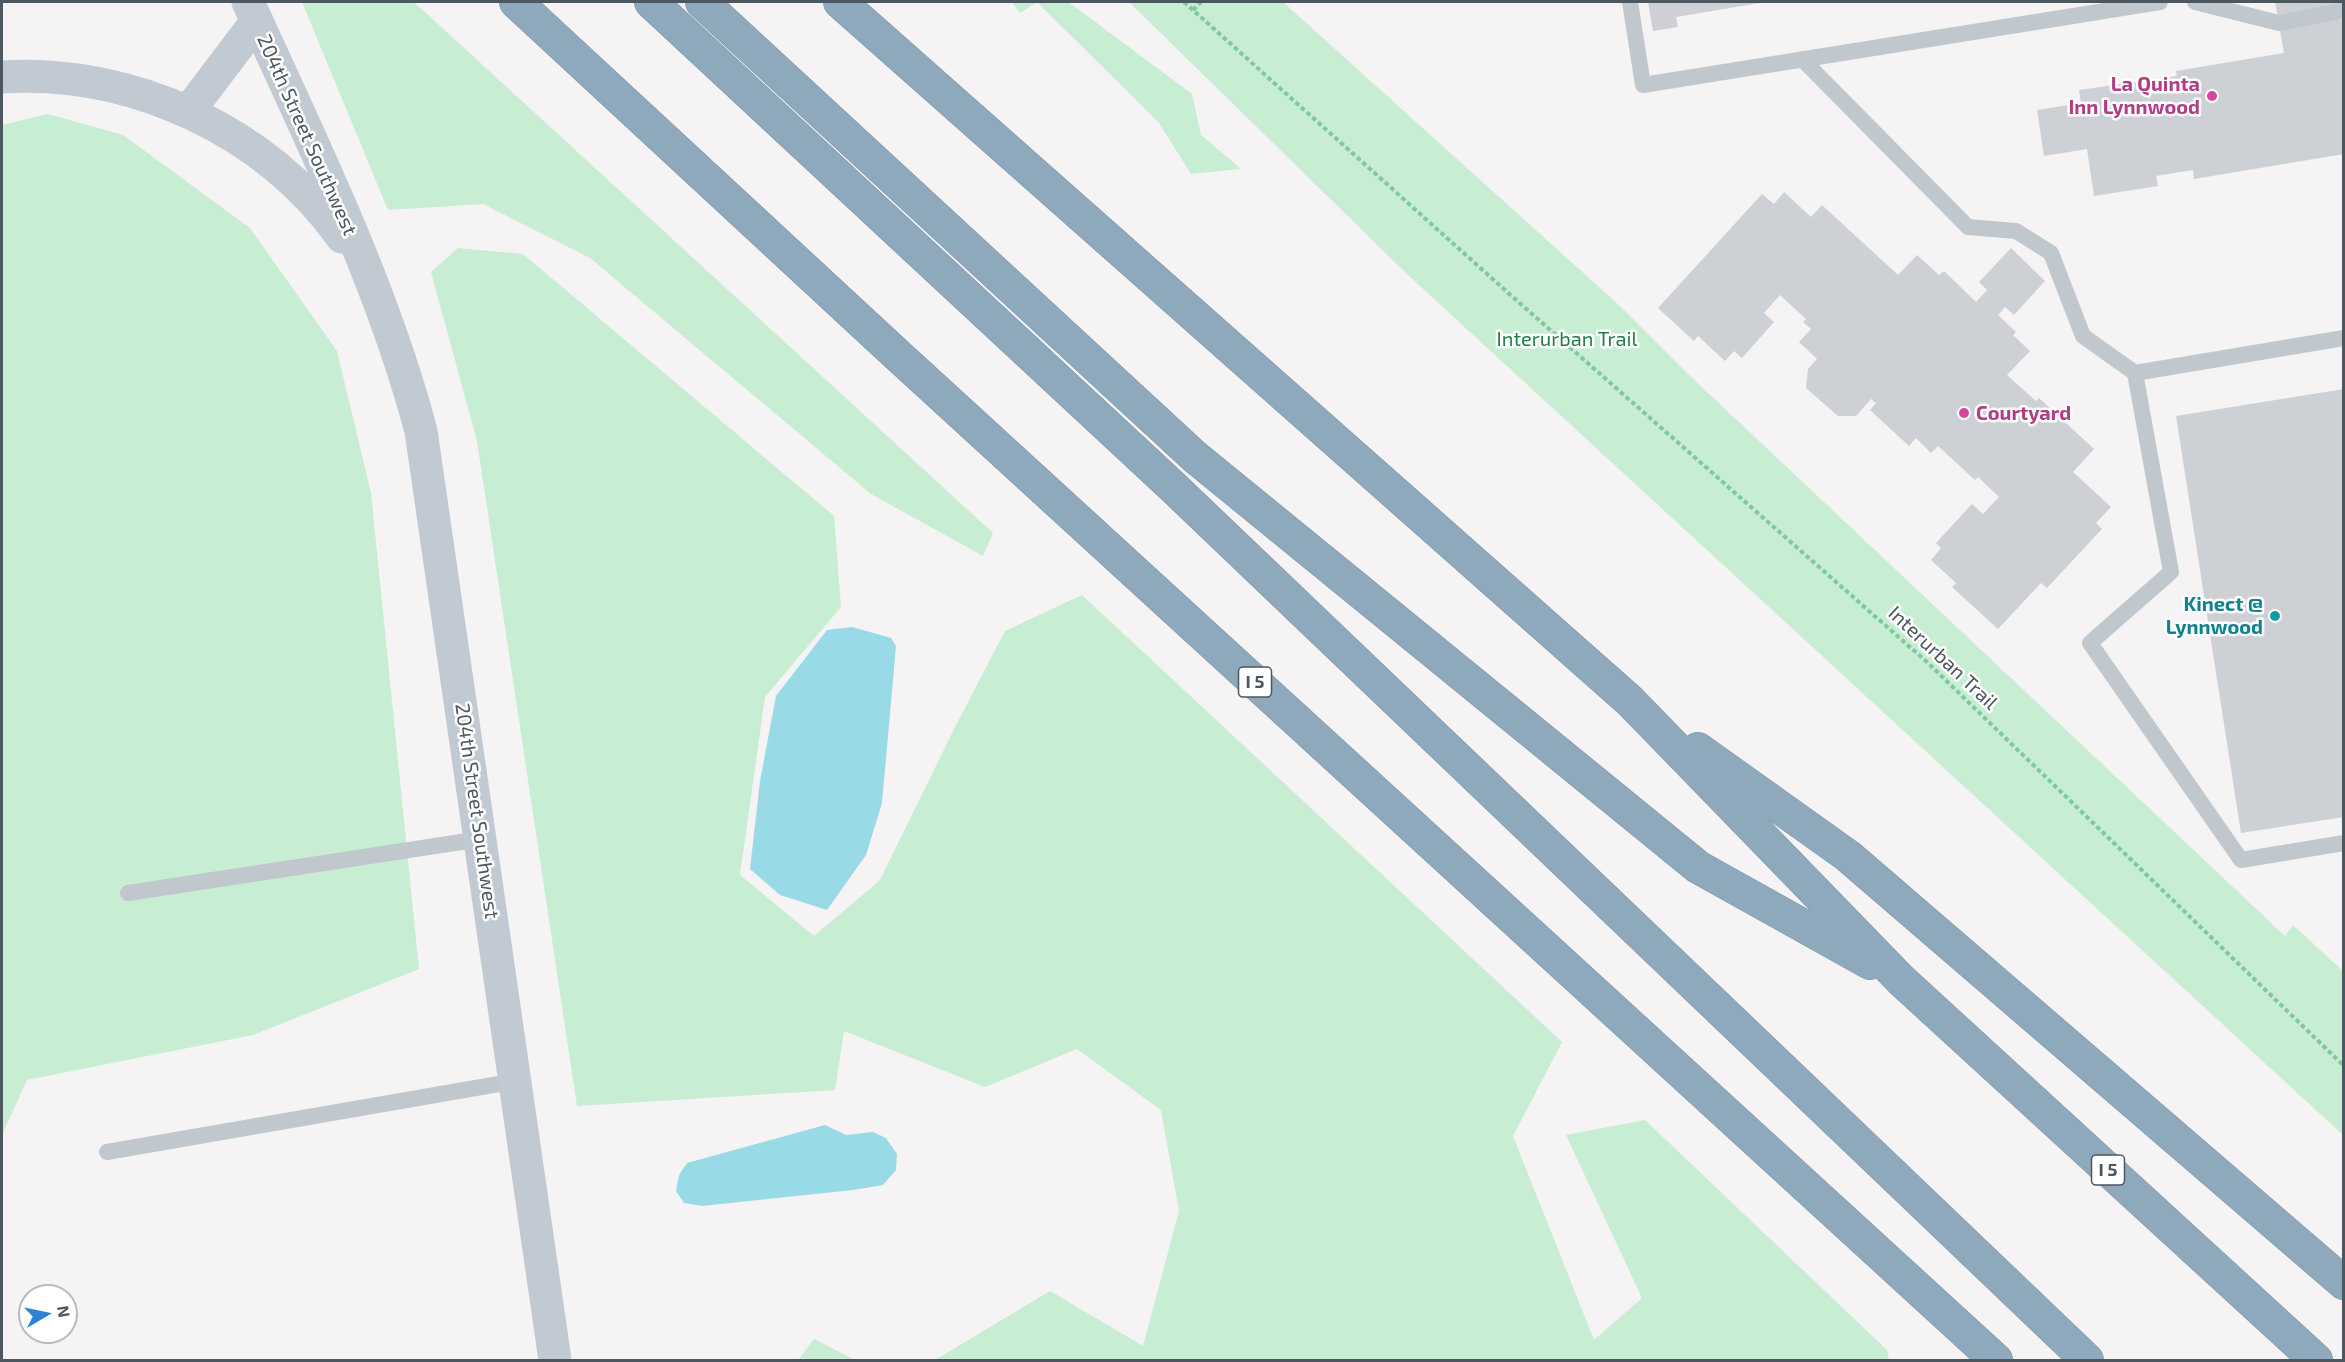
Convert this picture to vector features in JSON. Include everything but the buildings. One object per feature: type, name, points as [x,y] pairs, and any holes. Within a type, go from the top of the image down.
[{"type":"highway","name":"I 5","points":[[516,2],[1996,1360]]},
{"type":"highway","points":[[651,2],[1172,486],[2087,1360]]},
{"type":"highway","points":[[702,2],[1204,464],[1698,867],[1901,980]]},
{"type":"highway","name":"I 5","points":[[840,2],[1630,701],[1901,980],[2316,1360]]},
{"type":"highway","points":[[1630,701],[1848,856],[2343,1283]]},
{"type":"street","points":[[188,111],[252,11]]},
{"type":"street","name":"204th Street Southwest","points":[[252,11],[320,160],[387,321],[421,431],[555,1360]]},
{"type":"street","name":"204th Street Southwest","points":[[2,77],[24,75],[66,78],[108,85],[149,96],[188,111],[241,141],[288,177],[330,221],[365,270]]},
{"type":"lane","points":[[1630,2],[1643,85],[2160,2]]},
{"type":"lane","points":[[2195,2],[2279,23],[2340,11],[2343,8]]},
{"type":"lane","points":[[1802,59],[1968,227],[2016,231],[2051,253],[2083,336],[2135,373],[2171,573],[2090,643],[2241,860],[2343,843]]},
{"type":"lane","points":[[2135,373],[2343,338]]},
{"type":"lane","points":[[128,893],[481,839]]},
{"type":"lane","points":[[108,1152],[516,1082]]},
{"type":"path","name":"Interurban Trail","points":[[1184,2],[1928,663],[2343,1066]]},
{"type":"path","points":[[1193,10],[1201,2]]},
{"type":"green space","points":[[302,2],[414,2],[993,533],[983,556],[871,494],[590,258],[483,204],[388,210]]},
{"type":"green space","points":[[1012,2],[1037,2],[1020,13]]},
{"type":"green space","points":[[1037,2],[1067,2],[1074,6],[1192,94],[1201,135],[1241,169],[1191,174],[1159,123]]},
{"type":"green space","name":"Interurban Trail","points":[[1129,2],[1283,2],[1621,307],[1690,376],[2285,936],[2293,925],[2343,971],[2343,1135],[1408,275]]},
{"type":"green space","points":[[48,114],[123,135],[250,228],[337,351],[371,493],[419,969],[253,1035],[27,1080],[2,1135],[2,125]]},
{"type":"green space","points":[[458,248],[523,254],[834,516],[841,607],[765,697],[740,875],[814,936],[880,880],[1005,631],[1082,595],[1562,1042],[1513,1136],[1594,1340],[1642,1298],[1566,1135],[1645,1120],[1887,1350],[1889,1360],[935,1360],[1050,1291],[1143,1346],[1179,1211],[1161,1110],[1077,1049],[985,1087],[844,1031],[835,1090],[577,1106],[477,441],[431,272]]},
{"type":"green space","points":[[814,1339],[855,1360],[798,1360]]},
{"type":"water","points":[[852,627],[891,638],[896,646],[882,803],[866,855],[827,910],[780,895],[750,869],[760,781],[776,696],[827,630]]},
{"type":"water","points":[[825,1125],[846,1135],[873,1132],[886,1138],[897,1154],[896,1170],[883,1185],[702,1206],[684,1203],[676,1191],[679,1175],[687,1163]]},
{"type":"place","name":"La Quinta Inn Lynnwood","points":[[2212,96]]},
{"type":"place","name":"Courtyard","points":[[1964,413]]},
{"type":"place","name":"Kinect @ Lynnwood","points":[[2275,616]]}]
